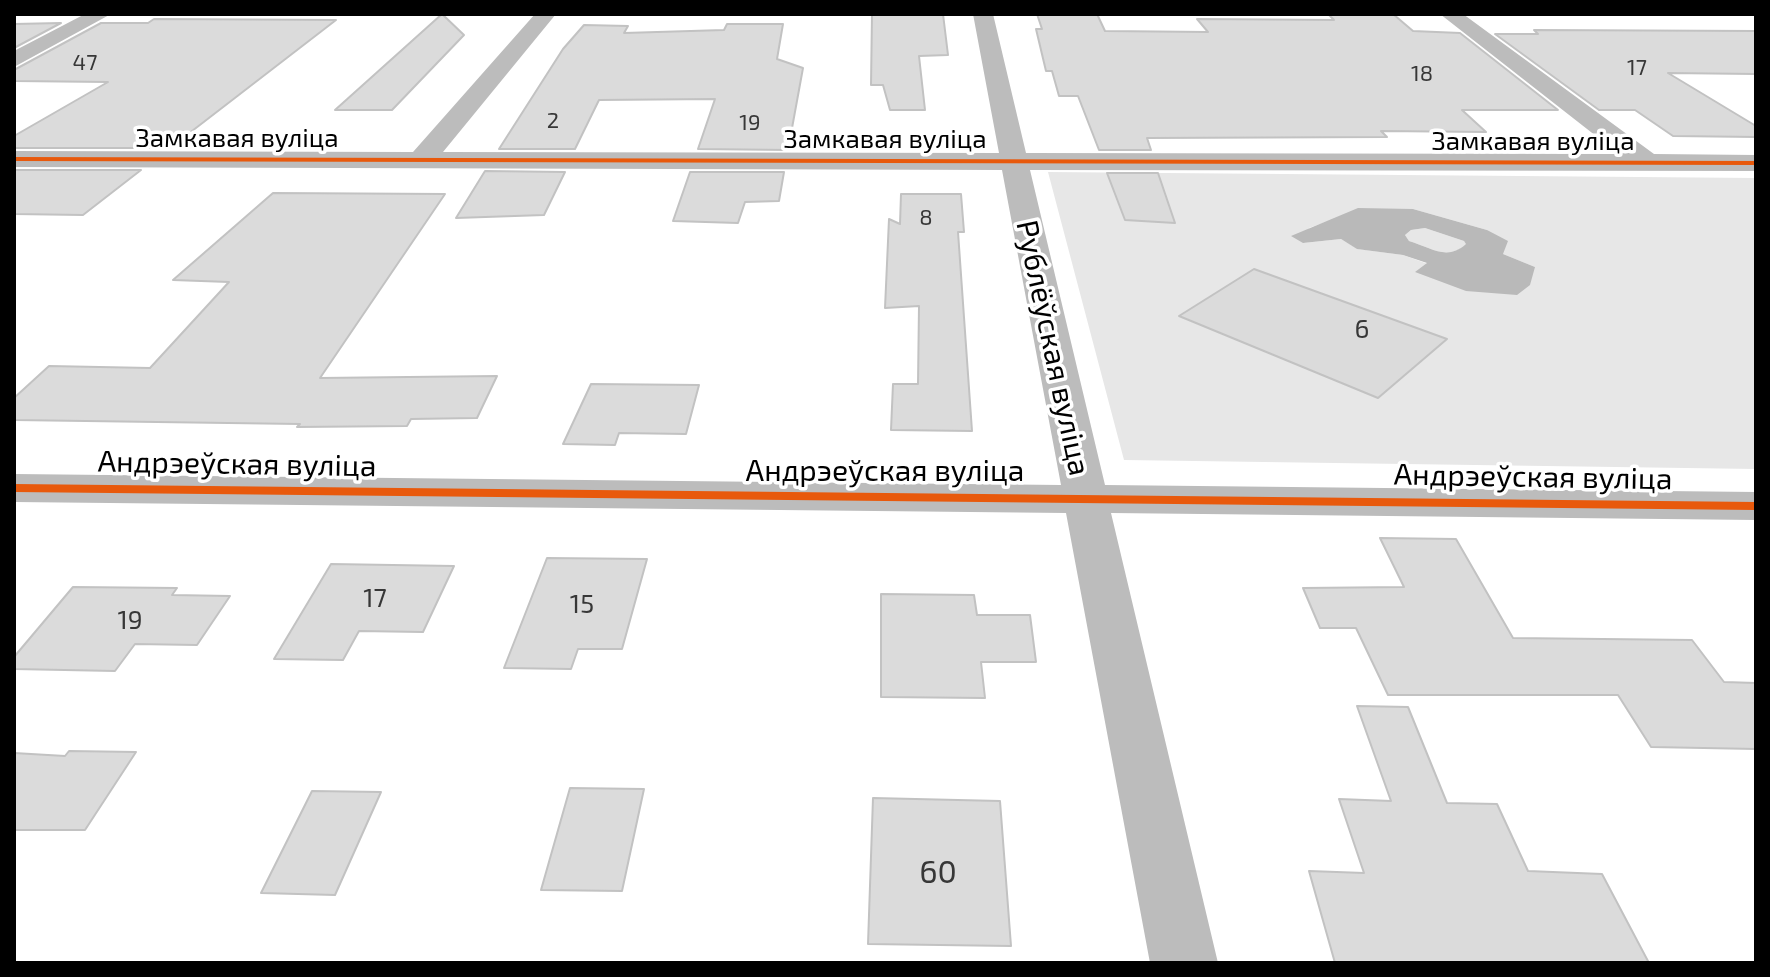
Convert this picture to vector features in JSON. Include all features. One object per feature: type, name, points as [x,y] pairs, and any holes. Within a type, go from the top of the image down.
[{"type":"street","points":[[14,60],[101,14]]},
{"type":"street","points":[[421,160],[546,14]]},
{"type":"street","name":"Рублёўская вуліца","points":[[983,14],[1184,963]]},
{"type":"street","points":[[1450,14],[1648,163]]},
{"type":"street","name":"Замкавая вуліца","points":[[14,159],[1756,163]]},
{"type":"street","name":"Андрэеўская вуліца","points":[[14,488],[1756,506]]},
{"type":"shaded area","points":[[1048,172],[1756,178],[1756,469],[1124,460]],"holes":[[[1413,209],[1487,230],[1503,254],[1535,267],[1416,272],[1428,264],[1403,255],[1358,249],[1341,239],[1303,243],[1309,228],[1331,220]],[[1254,269],[1446,339],[1378,398],[1180,317]]]},
{"type":"shaded area","points":[[1358,208],[1413,209],[1487,230],[1508,241],[1503,254],[1535,267],[1530,285],[1517,295],[1466,291],[1415,272],[1427,263],[1403,255],[1357,249],[1341,239],[1303,243],[1291,236]],"holes":[[[1425,228],[1466,244],[1459,249],[1446,252],[1409,241],[1405,235],[1411,230]]]},
{"type":"shaded area","points":[[1425,228],[1467,244],[1453,252],[1439,252],[1409,241],[1405,235],[1411,230]]},
{"type":"building","points":[[442,14],[464,35],[392,110],[335,110]]},
{"type":"building","points":[[872,14],[943,14],[948,55],[919,56],[925,110],[890,110],[883,85],[871,85]]},
{"type":"building","points":[[1037,14],[1097,14],[1105,31],[1208,32],[1197,19],[1334,20],[1328,14],[1393,14],[1413,31],[1460,33],[1558,110],[1462,110],[1486,132],[1381,131],[1387,137],[1147,138],[1151,150],[1099,150],[1078,96],[1059,96],[1052,71],[1046,71],[1036,29],[1042,29]]},
{"type":"building","points":[[154,19],[336,20],[170,148],[14,148],[14,136],[108,82],[14,81],[14,70],[101,23],[148,23]]},
{"type":"building","points":[[61,23],[14,48],[14,24]]},
{"type":"building","points":[[727,24],[783,24],[777,59],[803,68],[788,150],[698,149],[715,99],[599,100],[575,149],[499,149],[563,49],[584,25],[628,26],[624,33],[724,30]]},
{"type":"building","points":[[1534,30],[1756,31],[1756,74],[1668,73],[1756,126],[1756,137],[1673,136],[1635,110],[1599,110],[1495,34],[1538,34]]},
{"type":"building","points":[[14,170],[141,170],[83,215],[14,214]]},
{"type":"building","points":[[485,171],[565,172],[544,215],[456,218]]},
{"type":"building","points":[[690,172],[784,172],[779,201],[745,202],[738,223],[673,221]]},
{"type":"building","points":[[1107,173],[1158,173],[1175,223],[1125,220]]},
{"type":"building","points":[[273,193],[445,194],[320,378],[497,376],[477,418],[411,419],[407,426],[297,427],[300,424],[14,420],[14,398],[49,366],[150,368],[229,282],[173,280]]},
{"type":"building","points":[[901,194],[961,194],[964,232],[958,232],[972,431],[891,430],[893,384],[918,384],[919,306],[885,308],[889,219],[900,224]]},
{"type":"building","points":[[1254,269],[1447,339],[1378,398],[1179,316]]},
{"type":"building","points":[[591,384],[699,385],[686,434],[619,433],[615,445],[563,444]]},
{"type":"building","points":[[1380,538],[1456,539],[1513,638],[1692,640],[1724,682],[1756,683],[1756,749],[1651,747],[1618,695],[1388,695],[1356,628],[1320,628],[1303,588],[1404,587]]},
{"type":"building","points":[[547,558],[647,559],[622,649],[578,649],[571,669],[504,668]]},
{"type":"building","points":[[331,564],[454,566],[423,632],[359,631],[343,660],[274,659]]},
{"type":"building","points":[[73,587],[177,588],[172,595],[230,596],[197,645],[135,644],[115,671],[14,669],[14,657]]},
{"type":"building","points":[[881,594],[974,595],[977,615],[1030,615],[1036,662],[981,662],[985,698],[881,697]]},
{"type":"building","points":[[1357,706],[1408,707],[1447,803],[1497,804],[1528,871],[1602,874],[1649,963],[1335,963],[1309,871],[1364,873],[1339,799],[1391,801]]},
{"type":"building","points":[[69,751],[136,752],[85,830],[14,830],[14,753],[65,756]]},
{"type":"building","points":[[570,788],[644,789],[622,891],[541,890]]},
{"type":"building","points":[[312,791],[381,792],[335,895],[261,893]]},
{"type":"building","points":[[873,798],[1000,801],[1011,946],[868,944]]},
{"type":"cycle path","points":[[14,159],[1756,163]]},
{"type":"cycle path","points":[[14,488],[1756,506]]}]
